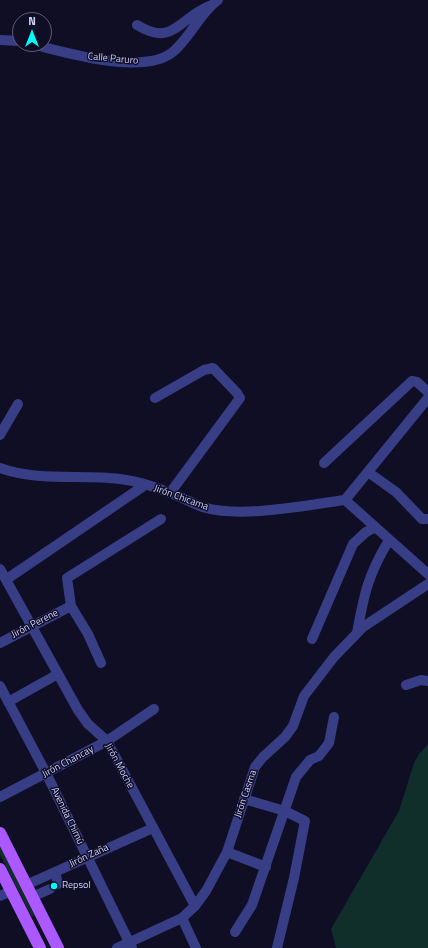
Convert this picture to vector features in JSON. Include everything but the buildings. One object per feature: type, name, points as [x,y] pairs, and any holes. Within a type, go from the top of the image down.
[{"type":"main road","points":[[0,833],[58,948]]},
{"type":"main road","points":[[0,869],[5,893],[33,934],[40,948]]},
{"type":"main road","points":[[33,934],[47,926]]},
{"type":"street","name":"Calle Paruro","points":[[52,48],[107,60],[129,62],[154,61],[173,52],[190,34],[209,6],[218,0]]},
{"type":"street","points":[[137,25],[149,32],[160,34],[171,32],[190,16],[209,6]]},
{"type":"street","points":[[0,40],[12,41]]},
{"type":"street","points":[[154,398],[204,370],[213,368],[221,375],[240,398],[170,493]]},
{"type":"street","points":[[324,463],[412,381],[417,382],[428,392]]},
{"type":"street","points":[[428,398],[344,500],[428,574]]},
{"type":"street","points":[[0,435],[18,404]]},
{"type":"street","points":[[0,468],[37,477],[104,478],[145,485]]},
{"type":"street","points":[[368,472],[396,492],[422,519],[428,519]]},
{"type":"street","name":"Jirón Chicama","points":[[7,579],[145,485],[170,493],[205,508],[228,512],[246,512],[344,500]]},
{"type":"street","points":[[101,664],[88,634],[71,606],[67,578],[161,520]]},
{"type":"street","points":[[312,638],[353,544],[366,532],[374,528]]},
{"type":"street","points":[[356,633],[365,588],[374,566],[388,540]]},
{"type":"street","name":"Jirón Moche","points":[[0,569],[7,579],[30,626],[78,710],[88,724],[107,741],[196,906]]},
{"type":"street","name":"Jirón Casma","points":[[117,948],[130,945],[182,918],[196,906],[206,891],[227,852],[255,767],[263,757],[285,737],[293,726],[304,696],[312,684],[356,633],[428,584]]},
{"type":"street","name":"Jirón Perene","points":[[0,642],[71,606]]},
{"type":"street","points":[[8,702],[58,674]]},
{"type":"street","points":[[406,685],[421,680],[428,682]]},
{"type":"street","name":"Avenida Chimú","points":[[0,686],[46,773],[130,945]]},
{"type":"street","name":"Jirón Chancay","points":[[0,797],[107,741],[154,709]]},
{"type":"street","points":[[236,932],[252,905],[296,777],[310,760],[320,756],[330,743],[334,717]]},
{"type":"street","points":[[244,799],[285,811],[302,818],[305,821],[277,948]]},
{"type":"street","name":"Jirón Zaña","points":[[26,885],[153,828]]},
{"type":"street","points":[[227,852],[266,867]]},
{"type":"street","points":[[32,898],[54,886],[55,872]]},
{"type":"street","points":[[182,918],[196,948]]},
{"type":"green space","points":[[428,744],[428,948],[336,948],[331,929],[399,811],[414,763],[419,754]]},
{"type":"green space","points":[[0,846],[34,915],[32,917],[0,855]]},
{"type":"place","name":"Repsol","points":[[54,886]]}]
